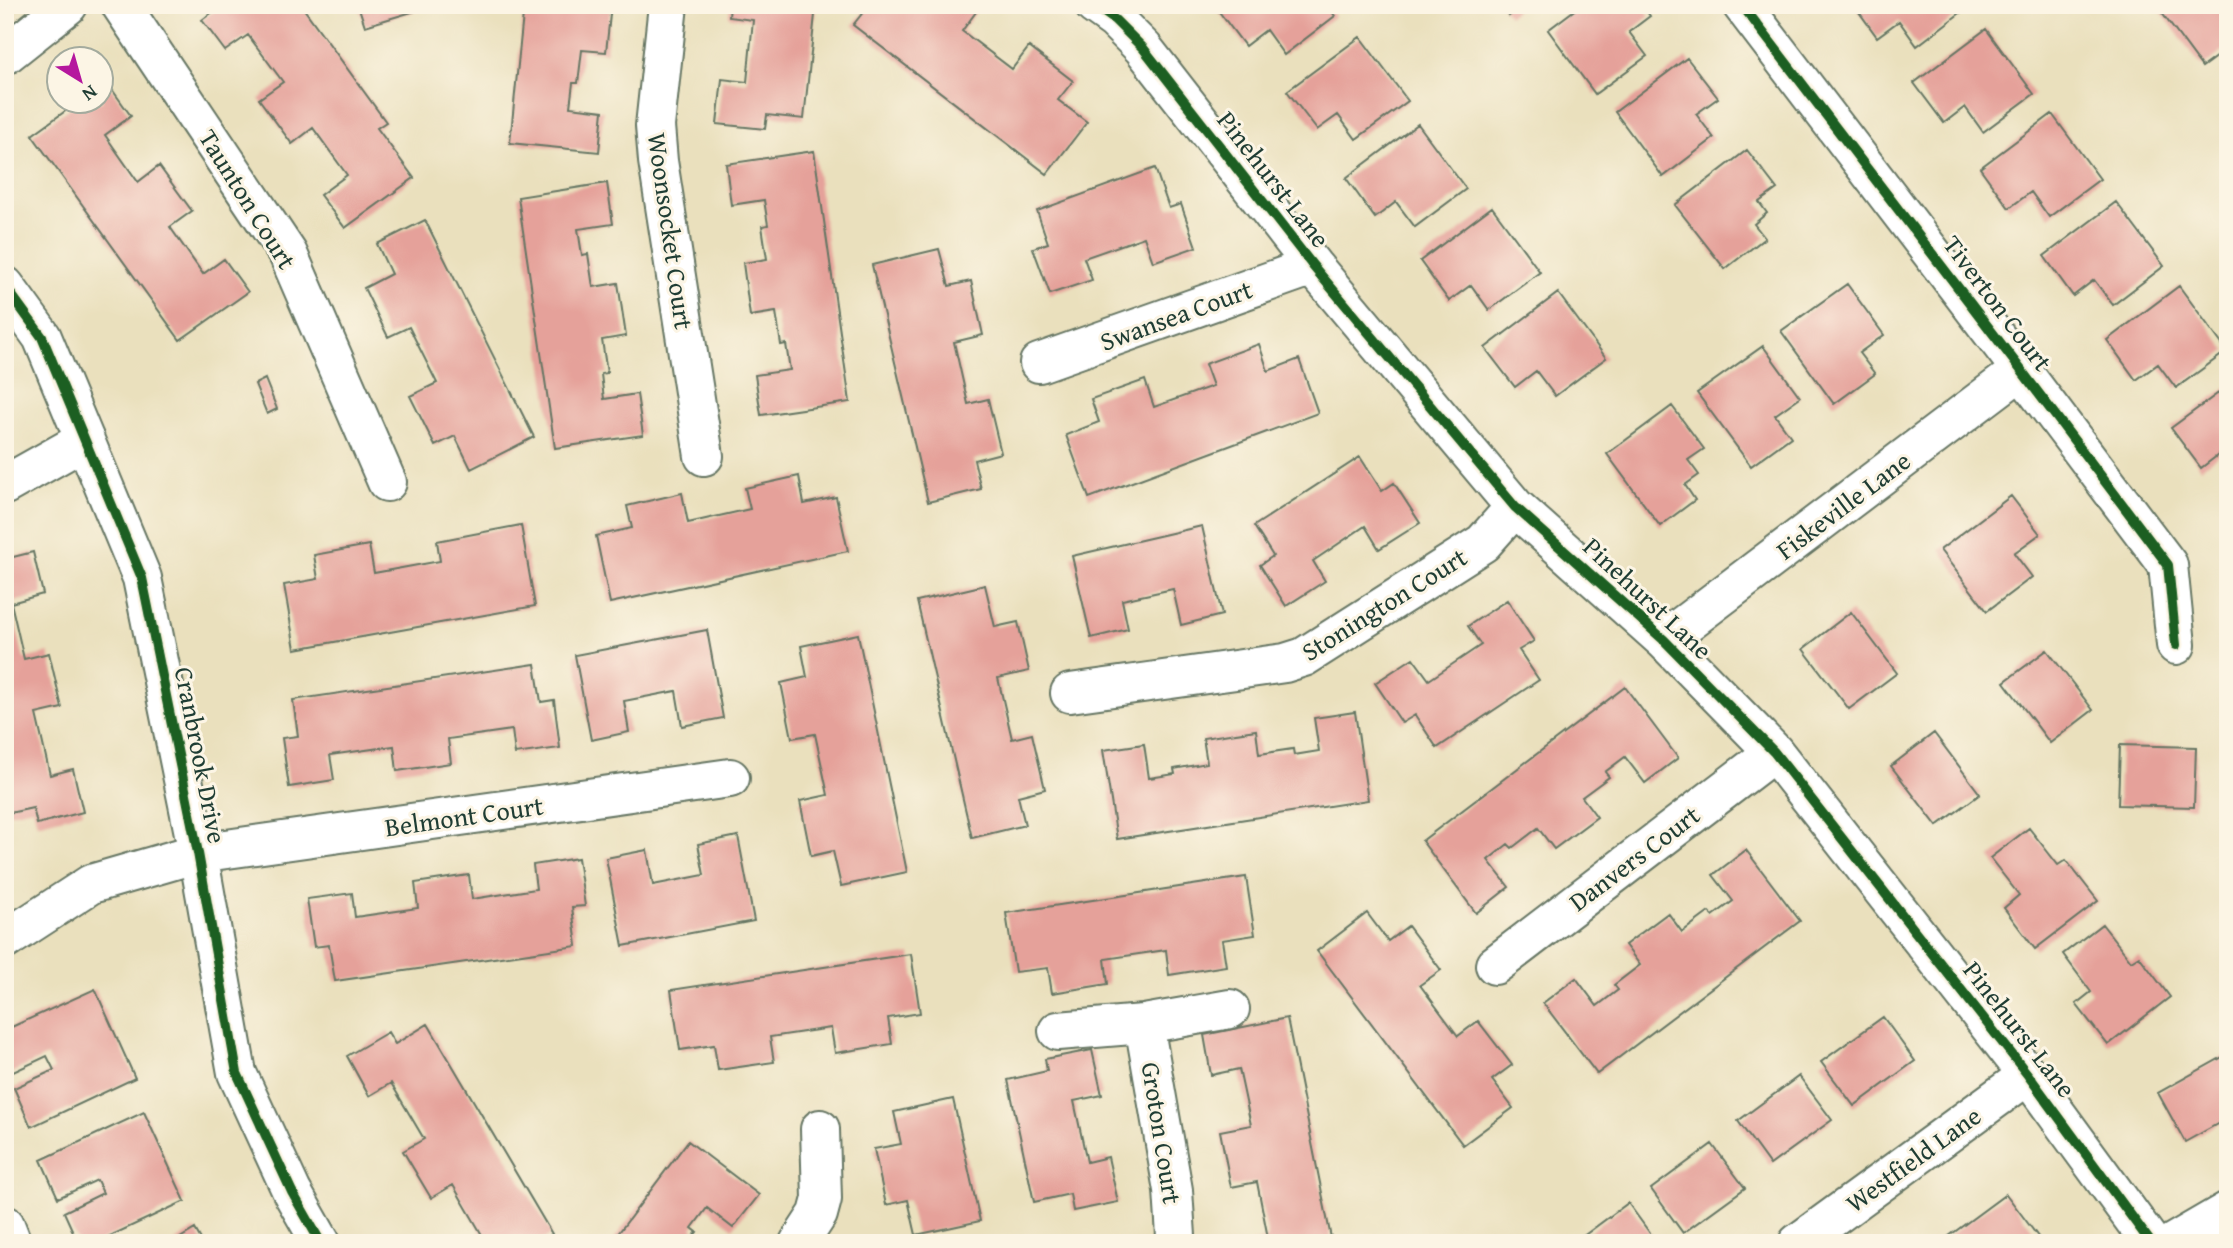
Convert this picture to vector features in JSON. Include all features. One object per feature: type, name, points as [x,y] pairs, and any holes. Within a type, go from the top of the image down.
[{"type":"street","points":[[5,55],[68,5]]},
{"type":"street","name":"Taunton Court","points":[[121,5],[288,254],[387,482]]},
{"type":"street","name":"Woonsocket Court","points":[[668,5],[655,126],[705,456]]},
{"type":"street","name":"Pinehurst Lane","points":[[1094,5],[1115,20],[1143,48],[1313,266],[1515,507],[1664,640],[1774,752],[2028,1074],[2151,1243]]},
{"type":"street","name":"Tiverton Court","points":[[1742,5],[2168,565],[2176,645]]},
{"type":"street","name":"Swansea Court","points":[[1039,363],[1313,266]]},
{"type":"street","name":"Cranbrook Drive","points":[[5,286],[42,337],[142,578],[198,853],[237,1073],[292,1192],[321,1243]]},
{"type":"street","name":"Fiskeville Lane","points":[[1664,640],[2021,370]]},
{"type":"street","points":[[5,485],[85,440]]},
{"type":"street","name":"Stonington Court","points":[[1070,693],[1285,663],[1304,657],[1483,544],[1515,507]]},
{"type":"street","name":"Danvers Court","points":[[1495,965],[1774,752]]},
{"type":"street","name":"Belmont Court","points":[[5,940],[92,884],[198,853],[730,778]]},
{"type":"street","points":[[1058,1031],[1144,1024],[1230,1009]]},
{"type":"street","name":"Groton Court","points":[[1144,1024],[1173,1190],[1176,1236],[1174,1243]]},
{"type":"street","name":"Westfield Lane","points":[[1798,1243],[2028,1074]]},
{"type":"street","points":[[799,1243],[818,1214],[822,1199],[820,1129]]},
{"type":"street","points":[[2173,1243],[2228,1211]]},
{"type":"street","points":[[5,1225],[12,1243]]},
{"type":"building","points":[[222,5],[301,5],[386,122],[377,128],[414,178],[345,228],[320,195],[347,175],[313,128],[292,144],[259,99],[283,82],[248,35],[225,51],[202,20]]},
{"type":"building","points":[[358,5],[432,5],[432,6],[365,26]]},
{"type":"building","points":[[524,5],[611,5],[606,52],[582,50],[578,83],[573,83],[570,107],[603,111],[599,152],[510,143]]},
{"type":"building","points":[[730,5],[816,5],[804,119],[767,115],[765,129],[717,124],[722,79],[747,82],[753,20],[729,17]]},
{"type":"building","points":[[869,5],[967,5],[976,12],[962,31],[1012,69],[1029,47],[1073,81],[1058,100],[1087,122],[1047,174],[853,25]]},
{"type":"building","points":[[1214,5],[1327,5],[1335,16],[1284,55],[1266,30],[1245,46]]},
{"type":"building","points":[[1501,5],[1522,5],[1509,16]]},
{"type":"building","points":[[1581,5],[1642,5],[1650,16],[1629,32],[1647,56],[1595,94],[1548,30]]},
{"type":"building","points":[[1854,5],[1968,7],[1917,46],[1899,21],[1877,37]]},
{"type":"building","points":[[2156,5],[2222,5],[2228,13],[2228,48],[2202,67]]},
{"type":"building","points":[[1986,29],[2034,94],[1983,132],[1965,107],[1944,123],[1914,83]]},
{"type":"building","points":[[1360,37],[1408,101],[1356,139],[1338,115],[1317,130],[1287,91]]},
{"type":"building","points":[[1687,58],[1718,98],[1696,114],[1714,138],[1663,177],[1615,112]]},
{"type":"building","points":[[116,95],[131,116],[105,135],[138,182],[159,166],[192,211],[170,227],[203,274],[224,259],[248,292],[180,340],[32,135],[58,116],[116,116]]},
{"type":"building","points":[[2052,114],[2100,179],[2049,217],[2031,192],[2009,208],[1980,168]]},
{"type":"building","points":[[1418,124],[1466,189],[1415,227],[1396,202],[1375,218],[1346,178]]},
{"type":"building","points":[[1747,150],[1777,189],[1759,202],[1767,213],[1754,224],[1765,238],[1725,269],[1675,205]]},
{"type":"building","points":[[814,151],[850,402],[761,415],[755,375],[790,370],[786,344],[781,345],[776,312],[750,316],[743,263],[767,259],[762,226],[768,225],[764,200],[731,205],[726,164]]},
{"type":"building","points":[[1155,168],[1169,208],[1181,204],[1196,247],[1153,262],[1144,237],[1084,258],[1092,280],[1050,294],[1033,248],[1048,243],[1037,211]]},
{"type":"building","points":[[607,183],[613,224],[578,229],[582,255],[588,254],[593,287],[618,283],[626,336],[602,340],[607,373],[601,374],[604,399],[637,394],[643,435],[555,448],[518,197]]},
{"type":"building","points":[[2116,202],[2164,266],[2113,305],[2094,280],[2073,296],[2044,256]]},
{"type":"building","points":[[1492,207],[1540,272],[1489,310],[1471,285],[1449,301],[1420,261]]},
{"type":"building","points":[[425,220],[534,437],[471,469],[455,436],[435,446],[410,396],[437,383],[409,327],[388,337],[364,288],[391,274],[377,244]]},
{"type":"building","points":[[939,249],[949,286],[971,281],[983,335],[954,342],[968,404],[988,399],[1001,453],[974,460],[981,489],[928,502],[872,265]]},
{"type":"building","points":[[1847,284],[1884,335],[1859,353],[1875,374],[1834,404],[1781,331]]},
{"type":"building","points":[[2179,286],[2227,351],[2176,388],[2158,364],[2136,380],[2107,340]]},
{"type":"building","points":[[1558,293],[1606,358],[1555,396],[1536,371],[1515,387],[1485,348]]},
{"type":"building","points":[[1259,344],[1268,371],[1299,359],[1318,413],[1089,498],[1066,435],[1099,422],[1091,399],[1145,380],[1154,407],[1213,386],[1205,364]]},
{"type":"building","points":[[1763,346],[1800,397],[1775,415],[1791,437],[1751,466],[1697,393]]},
{"type":"building","points":[[265,379],[277,409],[267,414],[255,384]]},
{"type":"building","points":[[2228,386],[2228,459],[2222,452],[2201,468],[2171,428]]},
{"type":"building","points":[[1672,406],[1704,449],[1688,460],[1699,475],[1685,485],[1695,500],[1660,526],[1607,454]]},
{"type":"building","points":[[1360,457],[1382,491],[1394,483],[1420,523],[1379,549],[1365,526],[1313,561],[1325,581],[1286,606],[1260,565],[1273,556],[1254,526]]},
{"type":"building","points":[[799,476],[804,504],[836,497],[848,551],[610,603],[596,536],[632,528],[627,506],[682,493],[688,523],[750,509],[745,488]]},
{"type":"building","points":[[2011,496],[2040,534],[2014,553],[2032,577],[1987,611],[1940,550]]},
{"type":"building","points":[[521,525],[535,606],[295,649],[284,585],[318,579],[314,555],[369,545],[374,573],[440,561],[437,541]]},
{"type":"building","points":[[1202,526],[1222,615],[1181,625],[1173,589],[1122,600],[1128,629],[1091,638],[1072,556]]},
{"type":"building","points":[[33,552],[43,594],[11,603],[24,659],[49,653],[62,708],[36,714],[50,775],[73,769],[83,812],[37,824],[33,808],[5,814],[5,559]]},
{"type":"building","points":[[985,585],[995,627],[1018,622],[1029,671],[998,678],[1012,739],[1032,734],[1045,789],[1018,796],[1025,825],[972,838],[917,601]]},
{"type":"building","points":[[1507,600],[1534,641],[1519,650],[1539,680],[1437,748],[1415,715],[1402,723],[1375,683],[1413,658],[1429,680],[1481,645],[1468,626]]},
{"type":"building","points":[[1851,612],[1897,673],[1849,709],[1803,649]]},
{"type":"building","points":[[707,630],[723,718],[682,726],[676,691],[624,701],[629,732],[591,740],[575,655]]},
{"type":"building","points":[[858,634],[907,872],[841,886],[833,851],[811,856],[800,801],[828,795],[815,734],[792,738],[781,683],[807,677],[801,646]]},
{"type":"building","points":[[2047,650],[2093,710],[2050,743],[2004,682]]},
{"type":"building","points":[[535,664],[541,702],[554,700],[560,748],[515,754],[512,730],[448,739],[451,763],[397,771],[394,746],[330,755],[334,780],[289,787],[282,738],[298,736],[293,700]]},
{"type":"building","points":[[1625,687],[1678,758],[1645,783],[1625,757],[1605,772],[1609,777],[1582,797],[1597,817],[1554,849],[1538,828],[1512,848],[1508,844],[1488,860],[1509,887],[1476,913],[1422,841]]},
{"type":"building","points":[[1355,712],[1368,800],[1117,839],[1103,750],[1144,744],[1149,778],[1175,774],[1174,769],[1207,763],[1203,738],[1256,730],[1259,754],[1293,749],[1294,755],[1319,751],[1314,718]]},
{"type":"building","points":[[1934,733],[1980,794],[1937,826],[1891,766]]},
{"type":"building","points":[[2120,745],[2196,747],[2194,807],[2118,805]]},
{"type":"building","points":[[2029,828],[2058,865],[2066,860],[2098,901],[2035,949],[2004,908],[2019,895],[1990,858]]},
{"type":"building","points":[[738,836],[754,921],[623,946],[606,858],[647,850],[653,885],[704,875],[698,844]]},
{"type":"building","points":[[1746,850],[1800,921],[1597,1074],[1543,1003],[1576,978],[1597,1006],[1618,990],[1614,985],[1640,965],[1625,945],[1668,913],[1682,932],[1709,912],[1713,916],[1733,901],[1713,875]]},
{"type":"building","points":[[578,858],[585,906],[572,907],[577,946],[335,981],[329,945],[314,947],[307,899],[352,893],[355,917],[418,908],[415,883],[469,875],[472,899],[536,889],[533,865]]},
{"type":"building","points":[[1246,877],[1255,935],[1222,940],[1226,966],[1169,975],[1166,950],[1105,959],[1108,984],[1052,993],[1048,968],[1015,972],[1006,913]]},
{"type":"building","points":[[1367,913],[1388,941],[1408,926],[1441,970],[1420,985],[1458,1036],[1478,1021],[1512,1065],[1492,1080],[1513,1108],[1463,1145],[1317,951]]},
{"type":"building","points":[[2102,924],[2131,961],[2139,956],[2170,997],[2108,1045],[2076,1004],[2091,992],[2063,954]]},
{"type":"building","points":[[911,954],[920,1013],[888,1018],[892,1044],[835,1053],[831,1028],[770,1037],[774,1062],[718,1070],[714,1045],[680,1050],[671,990]]},
{"type":"building","points":[[95,989],[135,1078],[31,1127],[14,1088],[54,1070],[47,1056],[9,1074],[5,1067],[5,1030]]},
{"type":"building","points":[[1883,1017],[1915,1061],[1854,1106],[1821,1062]]},
{"type":"building","points":[[1287,1018],[1332,1243],[1250,1243],[1268,1238],[1257,1182],[1231,1187],[1220,1131],[1251,1125],[1239,1069],[1211,1075],[1204,1035]]},
{"type":"building","points":[[428,1024],[552,1234],[538,1243],[481,1243],[485,1240],[453,1185],[431,1198],[403,1151],[424,1139],[391,1083],[369,1096],[347,1056],[388,1032],[395,1044]]},
{"type":"building","points":[[1092,1050],[1102,1095],[1074,1101],[1087,1162],[1108,1157],[1118,1202],[1073,1211],[1070,1194],[1034,1202],[1008,1080],[1047,1071],[1045,1059]]},
{"type":"building","points":[[2228,1054],[2228,1118],[2185,1142],[2158,1093]]},
{"type":"building","points":[[1799,1076],[1832,1120],[1770,1165],[1738,1121]]},
{"type":"building","points":[[953,1099],[980,1221],[916,1235],[908,1200],[886,1205],[874,1149],[901,1144],[894,1112]]},
{"type":"building","points":[[144,1112],[185,1201],[95,1243],[78,1243],[64,1212],[103,1193],[97,1180],[58,1198],[41,1160]]},
{"type":"building","points":[[688,1141],[759,1195],[733,1228],[707,1208],[692,1228],[697,1232],[688,1243],[611,1243]]},
{"type":"building","points":[[1712,1144],[1745,1188],[1683,1233],[1651,1189]]},
{"type":"building","points":[[2006,1194],[2039,1238],[2033,1243],[1947,1243],[1945,1239]]},
{"type":"building","points":[[1628,1203],[1657,1243],[1574,1243]]},
{"type":"building","points":[[195,1229],[203,1243],[172,1243]]},
{"type":"cycle path","points":[[1094,5],[1115,20],[1143,48],[1313,266],[1515,507],[1664,640],[1774,752],[2028,1075],[2151,1243]]},
{"type":"cycle path","points":[[1742,5],[2168,565],[2176,645]]},
{"type":"cycle path","points":[[5,286],[42,337],[142,578],[198,853],[237,1073],[292,1192],[321,1243]]}]
